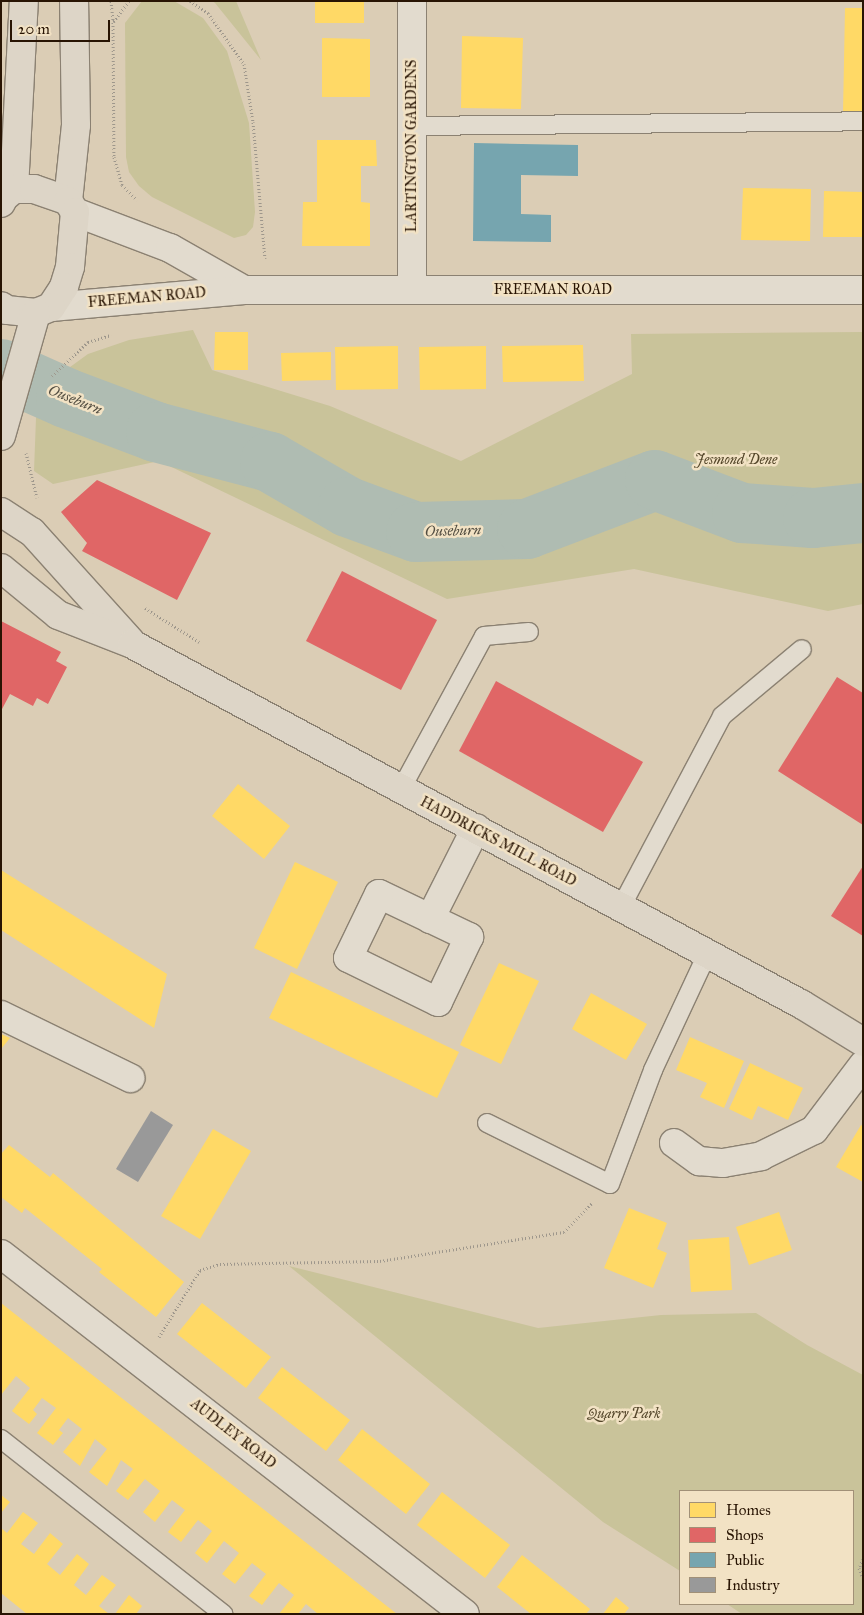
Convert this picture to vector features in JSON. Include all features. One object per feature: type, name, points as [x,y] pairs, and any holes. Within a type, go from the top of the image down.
[{"type":"main road","points":[[24,1],[10,100],[5,195],[34,189],[72,207]]},
{"type":"main road","points":[[13,442],[10,406],[23,357],[43,310],[64,287],[70,267],[76,126],[74,1]]},
{"type":"main road","points":[[1,306],[6,310],[43,310]]},
{"type":"main road","name":"HADDRICKS MILL ROAD","points":[[1,512],[32,532],[132,644]]},
{"type":"main road","name":"HADDRICKS MILL ROAD","points":[[1,568],[58,615],[132,644],[400,790],[476,828],[801,1004],[863,1042]]},
{"type":"street","name":"LARTINGTON GARDENS","points":[[412,1],[412,290]]},
{"type":"street","name":"FREEMAN ROAD","points":[[72,207],[170,248],[244,290]]},
{"type":"street","name":"FREEMAN ROAD","points":[[43,310],[244,290],[863,290]]},
{"type":"street","points":[[430,919],[476,828]]},
{"type":"street","points":[[1,1015],[130,1078]]},
{"type":"street","points":[[674,1143],[699,1161],[723,1164],[761,1156],[814,1130],[863,1065]]},
{"type":"street","name":"AUDLEY ROAD","points":[[1,1254],[465,1614]]},
{"type":"lane","points":[[412,126],[863,121]]},
{"type":"lane","points":[[400,790],[484,636],[529,632]]},
{"type":"lane","points":[[621,907],[722,716],[802,649]]},
{"type":"lane","points":[[487,1123],[610,1184],[653,1070],[707,954]]},
{"type":"lane","points":[[1,1439],[223,1614]]},
{"type":"path","points":[[111,1],[113,22],[114,157],[122,186],[140,203]]},
{"type":"path","points":[[113,22],[129,1]]},
{"type":"path","points":[[190,1],[208,13],[244,64],[254,122],[265,261]]},
{"type":"path","points":[[257,258],[271,264]]},
{"type":"path","points":[[55,373],[88,342],[119,332]]},
{"type":"path","points":[[13,442],[37,500]]},
{"type":"path","points":[[139,604],[208,647]]},
{"type":"path","points":[[143,1363],[200,1270],[220,1264],[380,1261],[564,1232],[610,1184]]},
{"type":"path","points":[[863,1559],[859,1568],[863,1578]]},
{"type":"green space","points":[[142,1],[174,1],[203,18],[227,51],[249,123],[255,212],[253,227],[246,235],[234,238],[152,197],[139,186],[129,172],[126,157],[125,23]]},
{"type":"green space","points":[[212,1],[236,1],[261,60],[215,3]]},
{"type":"green space","name":"Jesmond Dene","points":[[193,330],[212,370],[330,406],[461,461],[632,374],[631,334],[863,332],[863,604],[828,611],[634,569],[447,599],[159,461],[53,484],[34,471],[36,418],[59,375],[88,354],[129,340]]},
{"type":"green space","name":"Quarry Park","points":[[289,1266],[538,1328],[661,1315],[756,1313],[807,1345],[863,1375],[863,1614],[742,1614],[728,1605],[854,1605],[854,1490],[679,1490],[679,1570],[603,1522]]},
{"type":"building: Homes","points":[[315,1],[364,1],[364,23],[315,23]]},
{"type":"building: Homes","points":[[845,8],[863,8],[863,113],[843,113]]},
{"type":"building: Homes","points":[[462,36],[523,38],[521,109],[461,108]]},
{"type":"building: Homes","points":[[322,38],[370,39],[370,97],[322,97]]},
{"type":"building: Homes","points":[[317,140],[376,140],[377,166],[361,166],[361,202],[370,203],[370,246],[302,246],[303,202],[317,202]]},
{"type":"building: Homes","points":[[743,188],[811,189],[810,241],[741,240]]},
{"type":"building: Homes","points":[[824,191],[863,192],[863,237],[823,237]]},
{"type":"building: Homes","points":[[215,332],[248,332],[248,370],[214,370]]},
{"type":"building: Homes","points":[[583,345],[584,381],[503,382],[502,346]]},
{"type":"building: Homes","points":[[398,346],[398,389],[336,390],[335,347]]},
{"type":"building: Homes","points":[[486,346],[486,389],[420,390],[419,347]]},
{"type":"building: Homes","points":[[331,352],[331,380],[282,381],[281,353]]},
{"type":"building: Homes","points":[[238,784],[290,826],[264,859],[212,816]]},
{"type":"building: Homes","points":[[295,862],[338,882],[297,969],[254,948]]},
{"type":"building: Homes","points":[[1,870],[167,974],[154,1028],[1,930]]},
{"type":"building: Homes","points":[[499,963],[539,981],[501,1064],[460,1045]]},
{"type":"building: Homes","points":[[291,972],[459,1052],[437,1098],[269,1018]]},
{"type":"building: Homes","points":[[591,993],[647,1024],[626,1060],[572,1029]]},
{"type":"building: Homes","points":[[1,1034],[10,1038],[1,1049]]},
{"type":"building: Homes","points":[[690,1037],[744,1061],[724,1108],[700,1097],[707,1083],[676,1070]]},
{"type":"building: Homes","points":[[750,1063],[803,1088],[788,1120],[758,1106],[752,1120],[729,1109]]},
{"type":"building: Homes","points":[[861,1125],[863,1126],[863,1182],[836,1167]]},
{"type":"building: Homes","points":[[213,1129],[251,1151],[200,1239],[161,1216]]},
{"type":"building: Homes","points":[[9,1145],[50,1177],[53,1173],[184,1282],[156,1317],[99,1272],[102,1269],[25,1208],[22,1213],[1,1197],[1,1154]]},
{"type":"building: Homes","points":[[629,1208],[667,1223],[657,1249],[667,1253],[653,1288],[604,1268]]},
{"type":"building: Homes","points":[[779,1212],[792,1250],[749,1265],[736,1227]]},
{"type":"building: Homes","points":[[729,1237],[732,1290],[691,1292],[688,1240]]},
{"type":"building: Homes","points":[[1,1303],[397,1614],[318,1614],[306,1604],[298,1614],[279,1614],[294,1595],[279,1583],[262,1605],[249,1596],[266,1574],[252,1563],[235,1584],[222,1574],[239,1553],[224,1541],[207,1563],[195,1553],[212,1531],[198,1520],[181,1542],[168,1532],[185,1510],[172,1500],[155,1522],[143,1512],[160,1491],[145,1479],[128,1500],[116,1491],[133,1469],[121,1460],[107,1486],[89,1472],[107,1449],[95,1439],[80,1466],[63,1452],[82,1429],[68,1418],[59,1430],[63,1433],[53,1445],[37,1433],[56,1408],[42,1398],[33,1410],[37,1414],[29,1424],[12,1411],[30,1388],[16,1376],[1,1395]]},
{"type":"building: Homes","points":[[202,1303],[271,1357],[246,1388],[177,1334]]},
{"type":"building: Homes","points":[[282,1367],[350,1420],[326,1451],[258,1398]]},
{"type":"building: Homes","points":[[362,1429],[430,1484],[406,1514],[338,1460]]},
{"type":"building: Homes","points":[[442,1492],[510,1545],[485,1578],[417,1525]]},
{"type":"building: Homes","points":[[1,1495],[10,1502],[1,1513]]},
{"type":"building: Homes","points":[[23,1512],[38,1523],[21,1544],[34,1554],[50,1533],[63,1544],[47,1564],[60,1575],[77,1554],[89,1564],[74,1585],[86,1595],[102,1575],[116,1585],[99,1606],[109,1614],[27,1614],[1,1593],[1,1528],[7,1533]]},
{"type":"building: Homes","points":[[522,1555],[590,1609],[586,1614],[531,1614],[497,1587]]},
{"type":"building: Homes","points":[[129,1595],[142,1606],[136,1614],[115,1614]]},
{"type":"building: Homes","points":[[616,1597],[629,1608],[624,1614],[603,1614]]},
{"type":"building: Shops","points":[[97,480],[211,533],[177,600],[82,551],[87,543],[61,512]]},
{"type":"building: Shops","points":[[342,571],[437,620],[401,690],[306,641]]},
{"type":"building: Shops","points":[[1,621],[61,652],[56,661],[67,667],[48,704],[37,698],[33,706],[10,694],[1,711]]},
{"type":"building: Shops","points":[[837,677],[863,693],[863,825],[778,771]]},
{"type":"building: Shops","points":[[496,681],[643,762],[603,832],[459,751]]},
{"type":"building: Shops","points":[[863,866],[863,936],[831,916]]},
{"type":"building: Public","points":[[474,143],[578,145],[578,176],[521,175],[521,214],[551,215],[551,242],[473,241]]},
{"type":"building: Industry","points":[[151,1111],[173,1125],[138,1182],[116,1169]]},
{"type":"waterway","name":"Ouseburn","points":[[1,369],[66,398],[156,432],[270,462],[348,507],[416,532],[527,529],[655,480],[742,513],[813,518],[863,513]]}]
